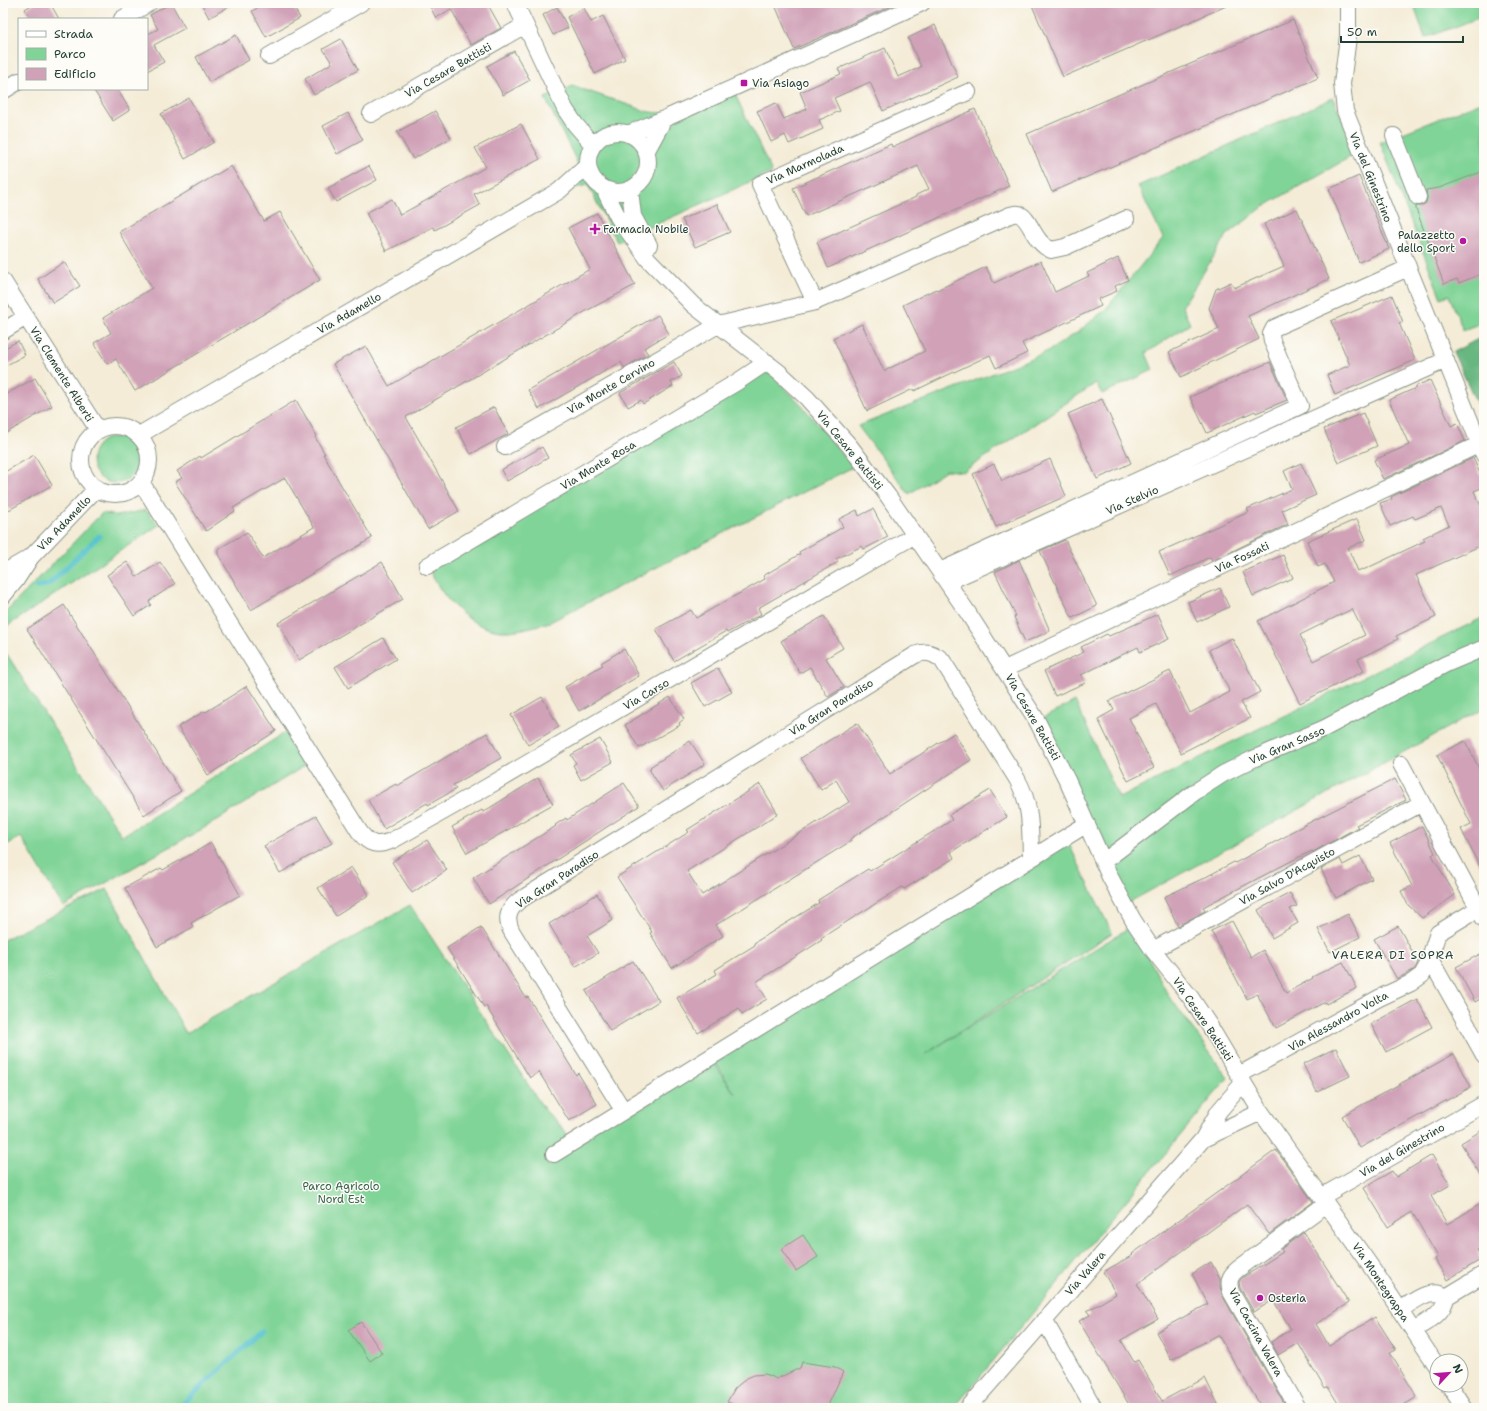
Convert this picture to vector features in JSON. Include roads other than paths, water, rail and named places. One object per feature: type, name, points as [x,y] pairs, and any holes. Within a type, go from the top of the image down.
[{"type":"street","points":[[124,18],[149,3]]},
{"type":"street","points":[[269,56],[361,3]]},
{"type":"street","points":[[515,3],[567,113],[593,145]]},
{"type":"street","name":"Via del Ginestrino","points":[[1348,3],[1348,37],[1342,78],[1343,104],[1482,449]]},
{"type":"street","points":[[628,134],[919,4]]},
{"type":"street","name":"Via Cesare Battisti","points":[[371,114],[525,25]]},
{"type":"street","points":[[3,91],[18,82]]},
{"type":"street","name":"Via Marmolada","points":[[815,302],[760,184],[968,92]]},
{"type":"street","points":[[646,152],[664,119]]},
{"type":"street","points":[[619,132],[628,134],[638,140],[646,152],[648,161],[645,174],[639,184],[630,190],[617,192],[600,186],[591,176],[588,165],[590,152],[593,145],[599,139],[608,134],[619,132]]},
{"type":"street","points":[[1394,136],[1418,197]]},
{"type":"street","name":"Via Adamello","points":[[139,435],[559,191],[588,165]]},
{"type":"street","name":"Via Cesare Battisti","points":[[600,186],[618,217],[648,259],[693,305],[767,362],[807,398],[843,438],[874,477],[1005,669],[1048,740],[1103,862],[1129,912],[1153,950],[1195,1004],[1261,1112],[1323,1200]]},
{"type":"street","name":"Via Adamello","points":[[559,191],[600,186]]},
{"type":"street","name":"Via Cesare Battisti","points":[[630,190],[632,211],[636,222],[675,287]]},
{"type":"street","points":[[718,325],[815,302],[1014,214],[1020,214],[1041,244],[1051,250],[1066,247],[1126,219]]},
{"type":"street","points":[[1318,417],[1307,414],[1300,406],[1272,341],[1271,334],[1274,328],[1408,268]]},
{"type":"street","name":"Via Clemente Alberti","points":[[3,281],[98,430]]},
{"type":"street","name":"Via Clemente Alberti","points":[[3,331],[26,317]]},
{"type":"street","name":"Via Monte Cervino","points":[[504,447],[718,325]]},
{"type":"street","name":"Via Stelvio","points":[[943,577],[1318,417],[1446,360]]},
{"type":"street","name":"Via Monte Rosa","points":[[427,566],[737,382],[767,362]]},
{"type":"street","name":"Via Stelvio","points":[[943,577],[1300,406]]},
{"type":"street","name":"Via Clemente Alberti","points":[[97,488],[85,476],[81,459],[86,443],[92,435],[98,430],[117,426],[130,429],[139,435]]},
{"type":"street","points":[[97,488],[110,493],[120,494],[133,489],[141,482],[148,470],[149,460],[147,446],[139,435]]},
{"type":"street","name":"Via Fossati","points":[[1005,669],[1482,449]]},
{"type":"street","name":"Via Carso","points":[[141,482],[359,831],[364,838],[374,844],[384,844],[393,840],[487,787],[915,535]]},
{"type":"street","name":"Via Adamello","points":[[3,596],[16,580],[30,557],[97,488]]},
{"type":"street","name":"Via Adamello","points":[[3,573],[30,557]]},
{"type":"street","name":"Via Gran Sasso","points":[[1103,862],[1195,792],[1223,774],[1252,759],[1325,728],[1446,664],[1484,648]]},
{"type":"street","name":"Via Gran Paradiso","points":[[622,1110],[512,932],[508,919],[509,911],[520,900],[915,655],[923,652],[929,653],[938,657],[943,662],[1017,779],[1026,798],[1029,809],[1031,858]]},
{"type":"street","name":"Via Alessandro Volta","points":[[1241,1079],[1379,998],[1411,983],[1422,974],[1427,966],[1438,933],[1482,911],[1401,764]]},
{"type":"street","name":"Via Salvo D'Acquisto","points":[[1153,950],[1422,803]]},
{"type":"street","points":[[554,1154],[622,1110],[788,1010],[1087,824]]},
{"type":"street","points":[[1430,959],[1484,1055]]},
{"type":"street","name":"Via Valera","points":[[968,1408],[1202,1139],[1241,1079]]},
{"type":"street","name":"Via del Ginestrino","points":[[1323,1200],[1484,1104]]},
{"type":"street","name":"Via Valera","points":[[1202,1139],[1261,1112]]},
{"type":"street","name":"Via Montegrappa","points":[[1323,1200],[1429,1354]]},
{"type":"street","name":"Via Cascina Valera","points":[[1298,1408],[1231,1292],[1229,1280],[1238,1269],[1323,1200]]},
{"type":"street","points":[[1413,1330],[1437,1315],[1444,1304],[1446,1297],[1484,1274]]},
{"type":"street","points":[[1400,1310],[1428,1294],[1437,1292],[1446,1297]]},
{"type":"street","points":[[1044,1320],[1094,1408]]},
{"type":"street","points":[[1454,1393],[1464,1408]]},
{"type":"waterway","points":[[37,587],[49,584],[99,536]]},
{"type":"waterway","points":[[178,1408],[262,1331]]},
{"type":"place","name":"Via Asiago","points":[[744,83]]},
{"type":"place","name":"Farmacia Nobile","points":[[595,229]]},
{"type":"place","name":"Palazzetto dello Sport","points":[[1463,241]]},
{"type":"place","name":"Osteria","points":[[1260,1298]]},
{"type":"district","name":"VALERA DI SOPRA","points":[[1393,955]]},
{"type":"park label","name":"Parco Agricolo Nord Est","points":[[341,1192]]}]
